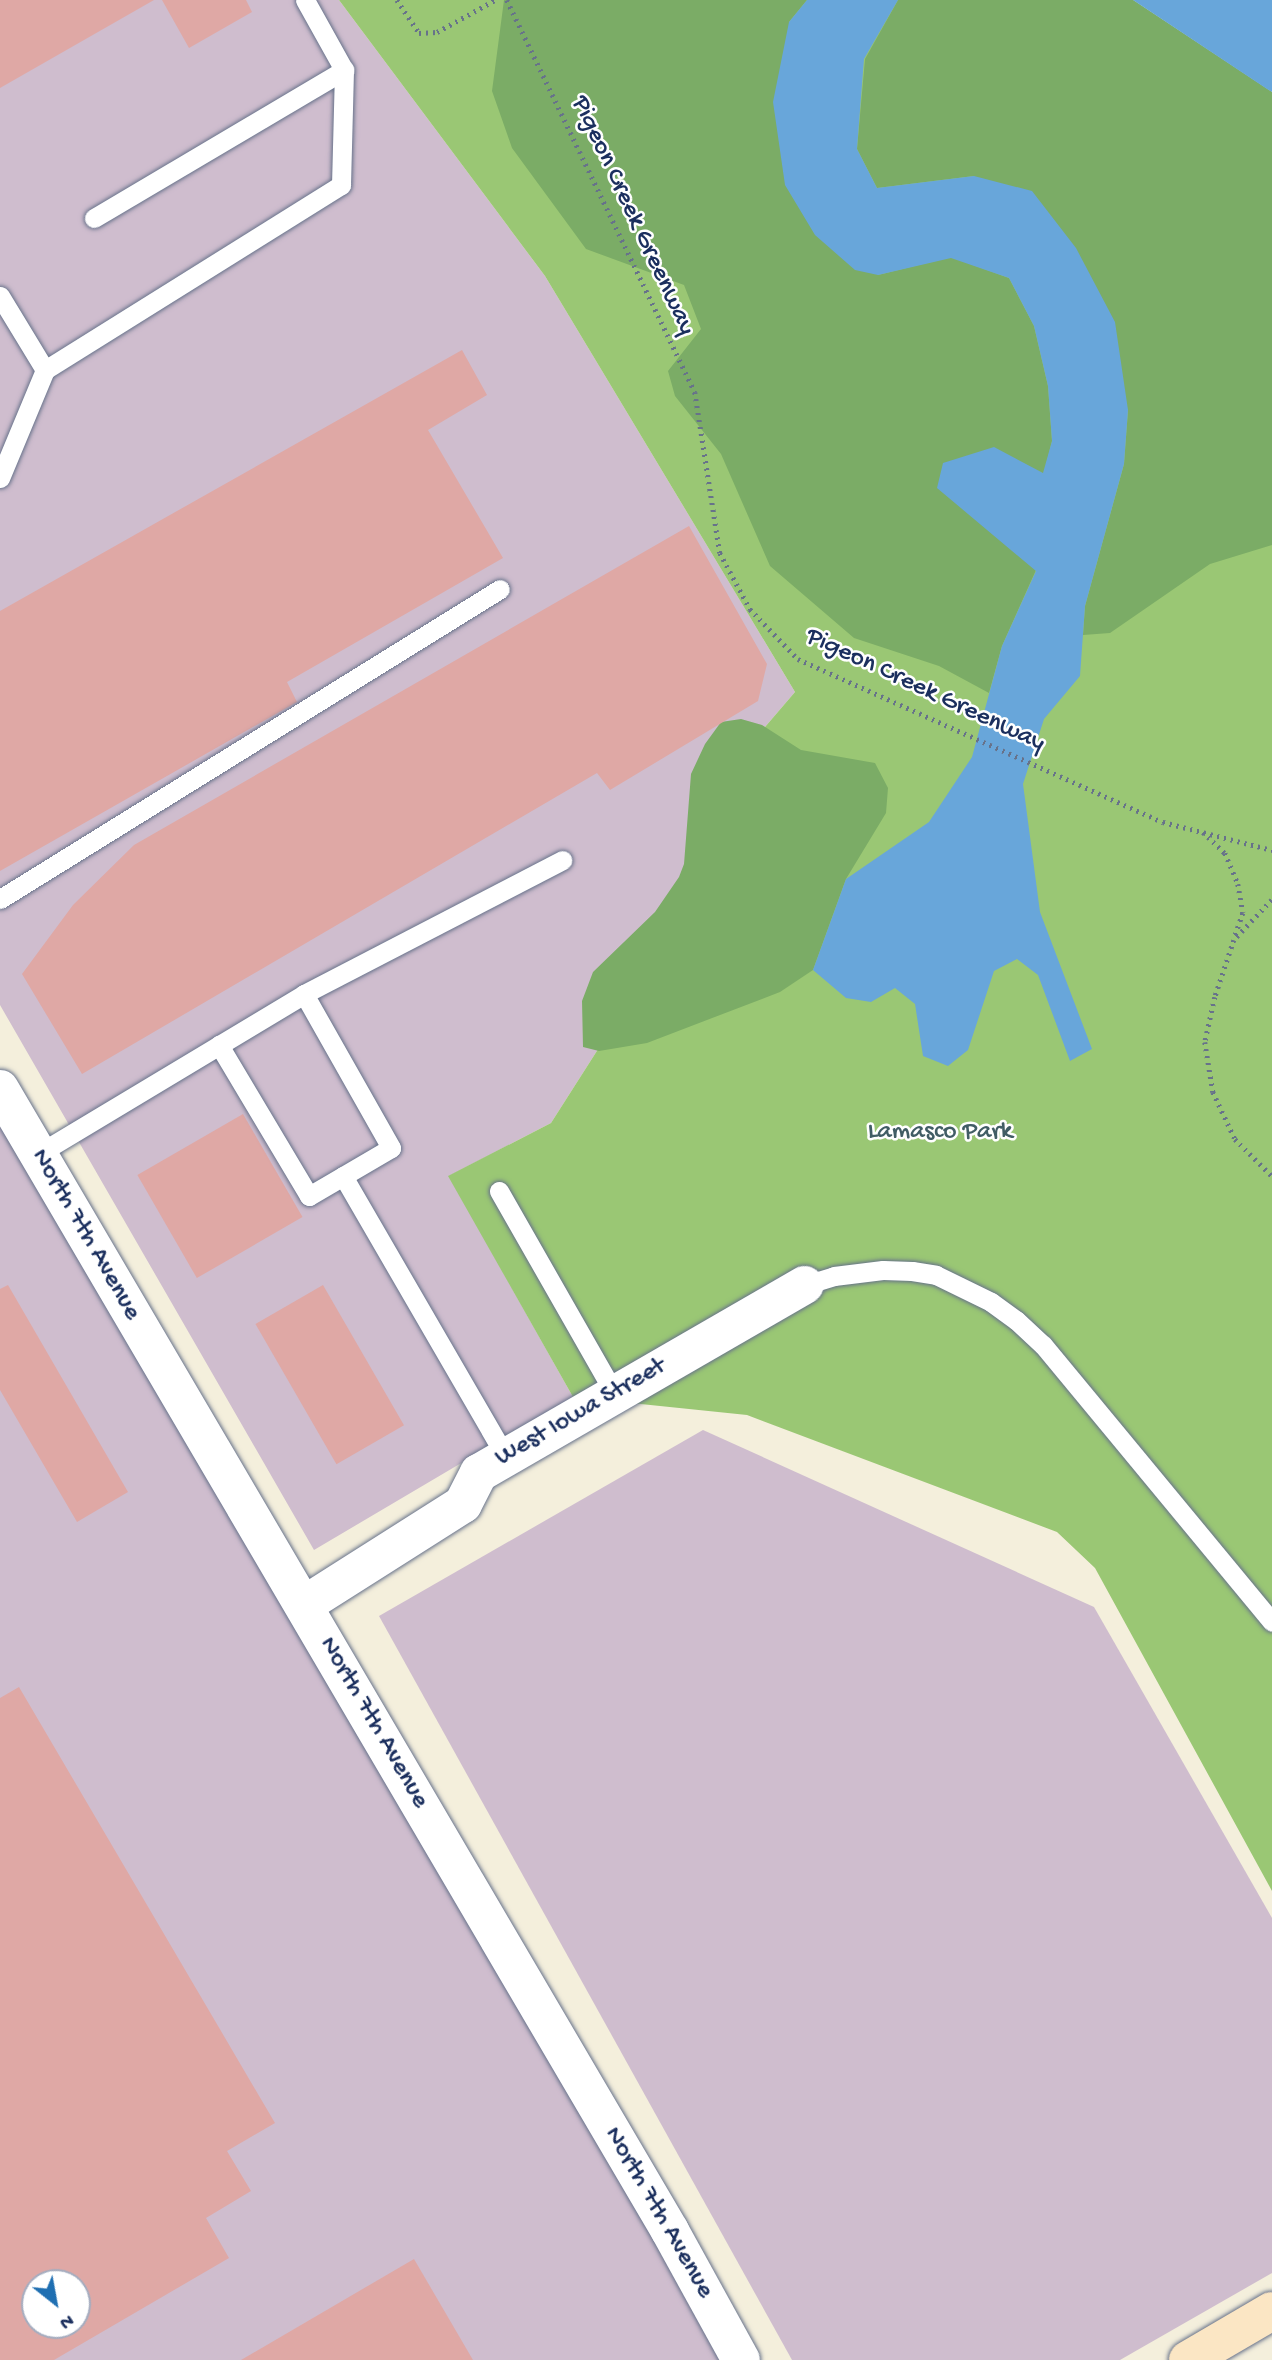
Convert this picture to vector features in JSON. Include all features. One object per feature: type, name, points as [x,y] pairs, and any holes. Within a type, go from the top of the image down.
[{"type":"main road","points":[[1188,2360],[1272,2311]]},
{"type":"street","name":"North 7th Avenue","points":[[0,1089],[670,2231],[741,2360]]},
{"type":"street","name":"West Iowa Street","points":[[304,1605],[463,1504],[479,1473],[805,1285]]},
{"type":"lane","points":[[0,478],[45,370],[341,185],[344,70],[305,0]]},
{"type":"lane","points":[[94,218],[344,70]]},
{"type":"lane","points":[[0,296],[45,370]]},
{"type":"lane","points":[[0,899],[500,589]]},
{"type":"lane","points":[[38,1154],[304,994],[562,860]]},
{"type":"lane","points":[[219,1045],[309,1196],[391,1148],[304,994]]},
{"type":"lane","points":[[343,1176],[506,1457]]},
{"type":"lane","points":[[499,1191],[615,1394]]},
{"type":"lane","points":[[805,1285],[834,1276],[883,1270],[912,1271],[936,1275],[991,1302],[1016,1320],[1043,1345],[1272,1622]]},
{"type":"path","points":[[397,0],[419,33],[437,32],[495,0]]},
{"type":"path","name":"Pigeon Creek Greenway","points":[[507,0],[695,392],[720,553],[750,609],[798,659],[1163,822],[1272,850]]},
{"type":"path","points":[[1202,831],[1225,853],[1238,884],[1242,913],[1215,996],[1205,1042],[1213,1092],[1235,1139],[1272,1176]]},
{"type":"path","points":[[1234,940],[1272,900]]},
{"type":"shaded area","points":[[0,0],[339,0],[545,276],[795,692],[722,777],[718,861],[551,1123],[449,1176],[573,1397],[314,1550],[0,1005]]},
{"type":"shaded area","points":[[0,1097],[735,2360],[0,2360]]},
{"type":"shaded area","points":[[703,1430],[1094,1607],[1272,1918],[1272,2273],[1120,2360],[792,2360],[379,1616]]},
{"type":"green space","name":"Lamasco Park","points":[[339,0],[1133,0],[1272,92],[1272,1891],[1095,1568],[1057,1532],[747,1415],[573,1397],[448,1176],[551,1123],[718,861],[722,777],[795,692],[545,276]]},
{"type":"green space","points":[[504,0],[807,0],[789,22],[878,275],[951,257],[1009,278],[1034,326],[1048,386],[1052,441],[1044,473],[1036,570],[1002,646],[989,693],[939,666],[854,638],[770,566],[721,454],[675,396],[668,371],[701,329],[684,285],[586,249],[512,148],[492,91]]},
{"type":"green space","points":[[898,0],[1133,0],[1272,92],[1272,545],[1210,564],[1110,633],[1083,635],[1085,606],[1124,464],[1128,410],[974,176],[877,188],[857,149],[865,59]]},
{"type":"green space","points":[[741,719],[762,725],[801,750],[875,763],[888,788],[886,813],[846,879],[813,970],[780,992],[647,1043],[599,1051],[583,1047],[582,1001],[593,972],[655,912],[679,877],[684,864],[691,774],[705,744],[721,722]]},
{"type":"water","points":[[807,0],[898,0],[864,59],[857,149],[877,188],[974,176],[1032,191],[1076,248],[1115,322],[1128,410],[1124,464],[1085,606],[1080,676],[1044,719],[1023,784],[1040,912],[1092,1049],[1070,1061],[1038,975],[1017,959],[994,971],[968,1050],[948,1066],[923,1056],[915,1004],[895,988],[871,1002],[846,998],[813,970],[846,879],[929,822],[972,757],[1002,646],[1036,571],[937,488],[943,463],[994,447],[1043,473],[1052,441],[1048,386],[1034,326],[1009,278],[951,258],[878,275],[855,270],[815,235],[785,185],[773,102],[789,22]]},
{"type":"water","points":[[1133,0],[1272,0],[1272,92],[1267,89]]},
{"type":"building","points":[[0,0],[154,0],[0,88]]},
{"type":"building","points":[[162,0],[246,0],[252,12],[189,48]]},
{"type":"building","points":[[462,350],[487,395],[428,430],[503,558],[287,682],[297,702],[0,871],[0,611]]},
{"type":"building","points":[[689,526],[767,664],[758,701],[610,790],[597,773],[82,1074],[22,974],[73,905],[134,845]]},
{"type":"building","points":[[243,1114],[302,1217],[197,1278],[137,1175]]},
{"type":"building","points":[[8,1285],[128,1492],[77,1522],[0,1390],[0,1289]]},
{"type":"building","points":[[323,1285],[404,1425],[336,1464],[255,1324]]},
{"type":"building","points":[[19,1687],[275,2123],[227,2151],[251,2191],[206,2218],[229,2258],[91,2338],[91,2269],[21,2269],[21,2339],[90,2339],[54,2360],[0,2360],[0,1698]]},
{"type":"building","points":[[414,2259],[473,2360],[241,2360]]}]
